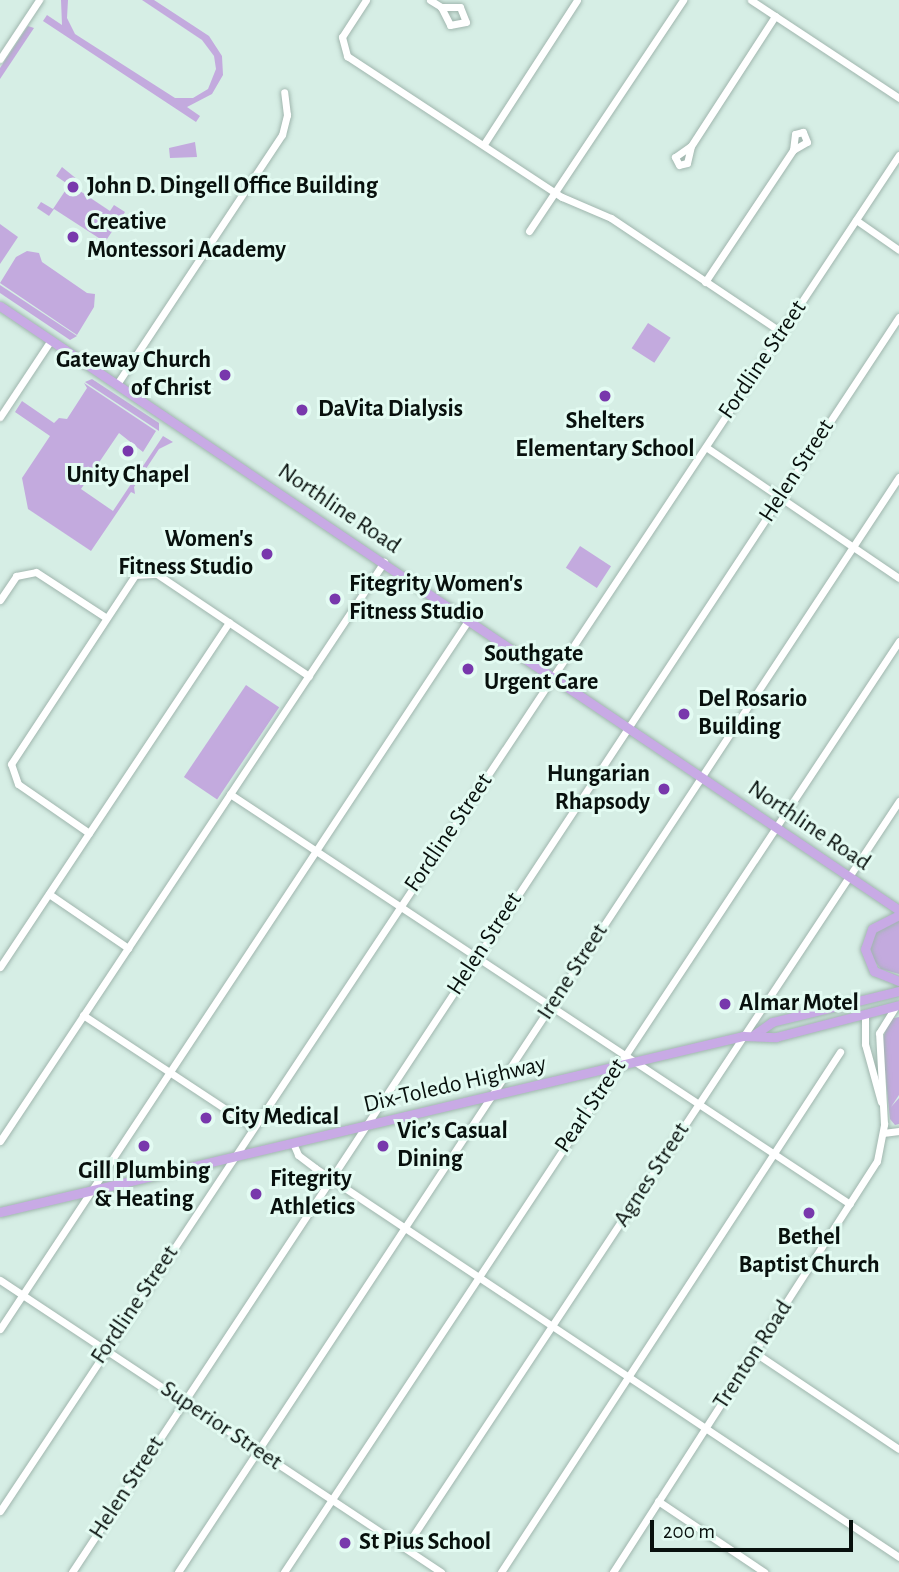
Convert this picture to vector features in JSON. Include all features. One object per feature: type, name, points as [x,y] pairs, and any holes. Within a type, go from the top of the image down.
[{"type":"main road","name":"Northline Road","points":[[0,306],[899,909]]},
{"type":"main road","points":[[899,915],[872,929],[865,949],[874,971],[899,981]]},
{"type":"main road","name":"Dix-Toledo Highway","points":[[755,1034],[772,1022],[899,992]]},
{"type":"main road","points":[[865,1014],[877,1001],[899,992]]},
{"type":"main road","name":"Dix-Toledo Highway","points":[[0,1212],[743,1036],[755,1034],[776,1037],[897,1006]]},
{"type":"street","points":[[0,59],[39,0]]},
{"type":"street","points":[[366,0],[341,40],[347,56],[555,192],[611,219],[782,332]]},
{"type":"street","points":[[430,0],[441,7]]},
{"type":"street","points":[[484,144],[577,0]]},
{"type":"street","points":[[528,231],[683,0]]},
{"type":"street","points":[[751,0],[899,98]]},
{"type":"street","points":[[691,145],[775,16]]},
{"type":"street","points":[[117,384],[282,135],[287,116],[284,92]]},
{"type":"street","points":[[705,282],[793,150]]},
{"type":"street","name":"Fordline Street","points":[[0,1511],[899,155]]},
{"type":"street","points":[[856,220],[899,250]]},
{"type":"street","name":"Helen Street","points":[[72,1572],[899,317]]},
{"type":"street","points":[[0,417],[51,340]]},
{"type":"street","points":[[706,447],[899,578]]},
{"type":"street","name":"Irene Street","points":[[178,1572],[899,477]]},
{"type":"street","points":[[0,1141],[384,562]]},
{"type":"street","points":[[0,600],[16,576],[36,572],[105,617]]},
{"type":"street","points":[[89,833],[18,784],[10,764],[132,578],[147,572],[229,622],[309,676]]},
{"type":"street","points":[[0,1329],[89,1190],[469,619]]},
{"type":"street","points":[[0,967],[229,622]]},
{"type":"street","name":"Pearl Street","points":[[285,1572],[899,641]]},
{"type":"street","points":[[230,794],[850,1204]]},
{"type":"street","name":"Agnes Street","points":[[405,1548],[899,801]]},
{"type":"street","points":[[49,894],[128,948]]},
{"type":"street","name":"Trenton Road","points":[[613,1572],[877,1161],[883,1133],[879,1033],[897,1006]]},
{"type":"street","name":"Trenton Road","points":[[865,1014],[865,1044],[882,1104]]},
{"type":"street","points":[[83,1015],[253,1127]]},
{"type":"street","points":[[501,1572],[840,1052]]},
{"type":"street","points":[[883,1133],[899,1131]]},
{"type":"street","points":[[293,1143],[299,1155],[331,1178],[899,1557]]},
{"type":"street","name":"Superior Street","points":[[0,1280],[441,1572]]},
{"type":"street","points":[[754,1352],[899,1449]]},
{"type":"street","points":[[658,1501],[764,1572]]},
{"type":"shaded area","points":[[61,0],[68,0],[67,18],[75,34],[175,98],[193,98],[208,89],[216,69],[214,56],[202,40],[142,0],[154,0],[209,36],[222,56],[223,75],[212,94],[187,107],[200,116],[196,122],[43,21],[47,15],[62,25]]},
{"type":"shaded area","points":[[28,26],[34,28],[0,79],[0,68]]},
{"type":"shaded area","points":[[195,142],[197,157],[170,158],[169,148]]},
{"type":"shaded area","points":[[62,167],[78,180],[74,187],[110,211],[114,205],[125,212],[105,242],[54,209],[49,216],[37,208],[41,202],[53,209],[69,185],[56,176]]},
{"type":"shaded area","points":[[0,224],[18,237],[0,264]]},
{"type":"shaded area","points":[[27,251],[39,253],[42,262],[87,293],[95,294],[94,307],[77,335],[0,283],[16,257]]},
{"type":"shaded area","points":[[0,285],[77,336],[70,340],[0,293]]},
{"type":"shaded area","points":[[648,323],[671,338],[654,363],[632,348]]},
{"type":"shaded area","points":[[92,379],[159,423],[159,431],[85,382]]},
{"type":"shaded area","points":[[84,383],[156,431],[143,452],[119,433],[81,489],[113,511],[163,436],[173,442],[159,449],[134,487],[135,494],[131,492],[91,551],[28,509],[22,478],[50,436],[15,412],[22,401],[54,423],[59,418],[67,419],[87,388]]},
{"type":"shaded area","points":[[580,546],[611,566],[597,588],[566,568]]},
{"type":"shaded area","points":[[246,685],[279,707],[217,799],[184,777]]},
{"type":"shaded area","points":[[894,920],[899,921],[899,974],[881,969],[868,953],[875,930]]},
{"type":"shaded area","points":[[899,1017],[899,1095],[891,1107],[899,1098],[899,1124],[895,1125],[890,1119],[882,1041],[890,1019]]},
{"type":"place","name":"John D. Dingell Office Building","points":[[73,187]]},
{"type":"place","name":"Creative Montessori Academy","points":[[73,237]]},
{"type":"place","name":"Gateway Church of Christ","points":[[225,375]]},
{"type":"place","name":"Shelters Elementary School","points":[[605,396]]},
{"type":"place","name":"DaVita Dialysis","points":[[302,410]]},
{"type":"place","name":"Unity Chapel","points":[[128,451]]},
{"type":"place","name":"Women's Fitness Studio","points":[[267,554]]},
{"type":"place","name":"Fitegrity Women's Fitness Studio","points":[[335,599]]},
{"type":"place","name":"Southgate Urgent Care","points":[[468,669]]},
{"type":"place","name":"Del Rosario Building","points":[[684,714]]},
{"type":"place","name":"Hungarian Rhapsody","points":[[664,789]]},
{"type":"place","name":"Almar Motel","points":[[725,1004]]},
{"type":"place","name":"City Medical","points":[[206,1118]]},
{"type":"place","name":"Gill Plumbing & Heating","points":[[144,1146]]},
{"type":"place","name":"Vic’s Casual Dining","points":[[383,1146]]},
{"type":"place","name":"Fitegrity Athletics","points":[[256,1194]]},
{"type":"place","name":"Bethel Baptist Church","points":[[809,1213]]},
{"type":"place","name":"St Pius School","points":[[345,1543]]}]
